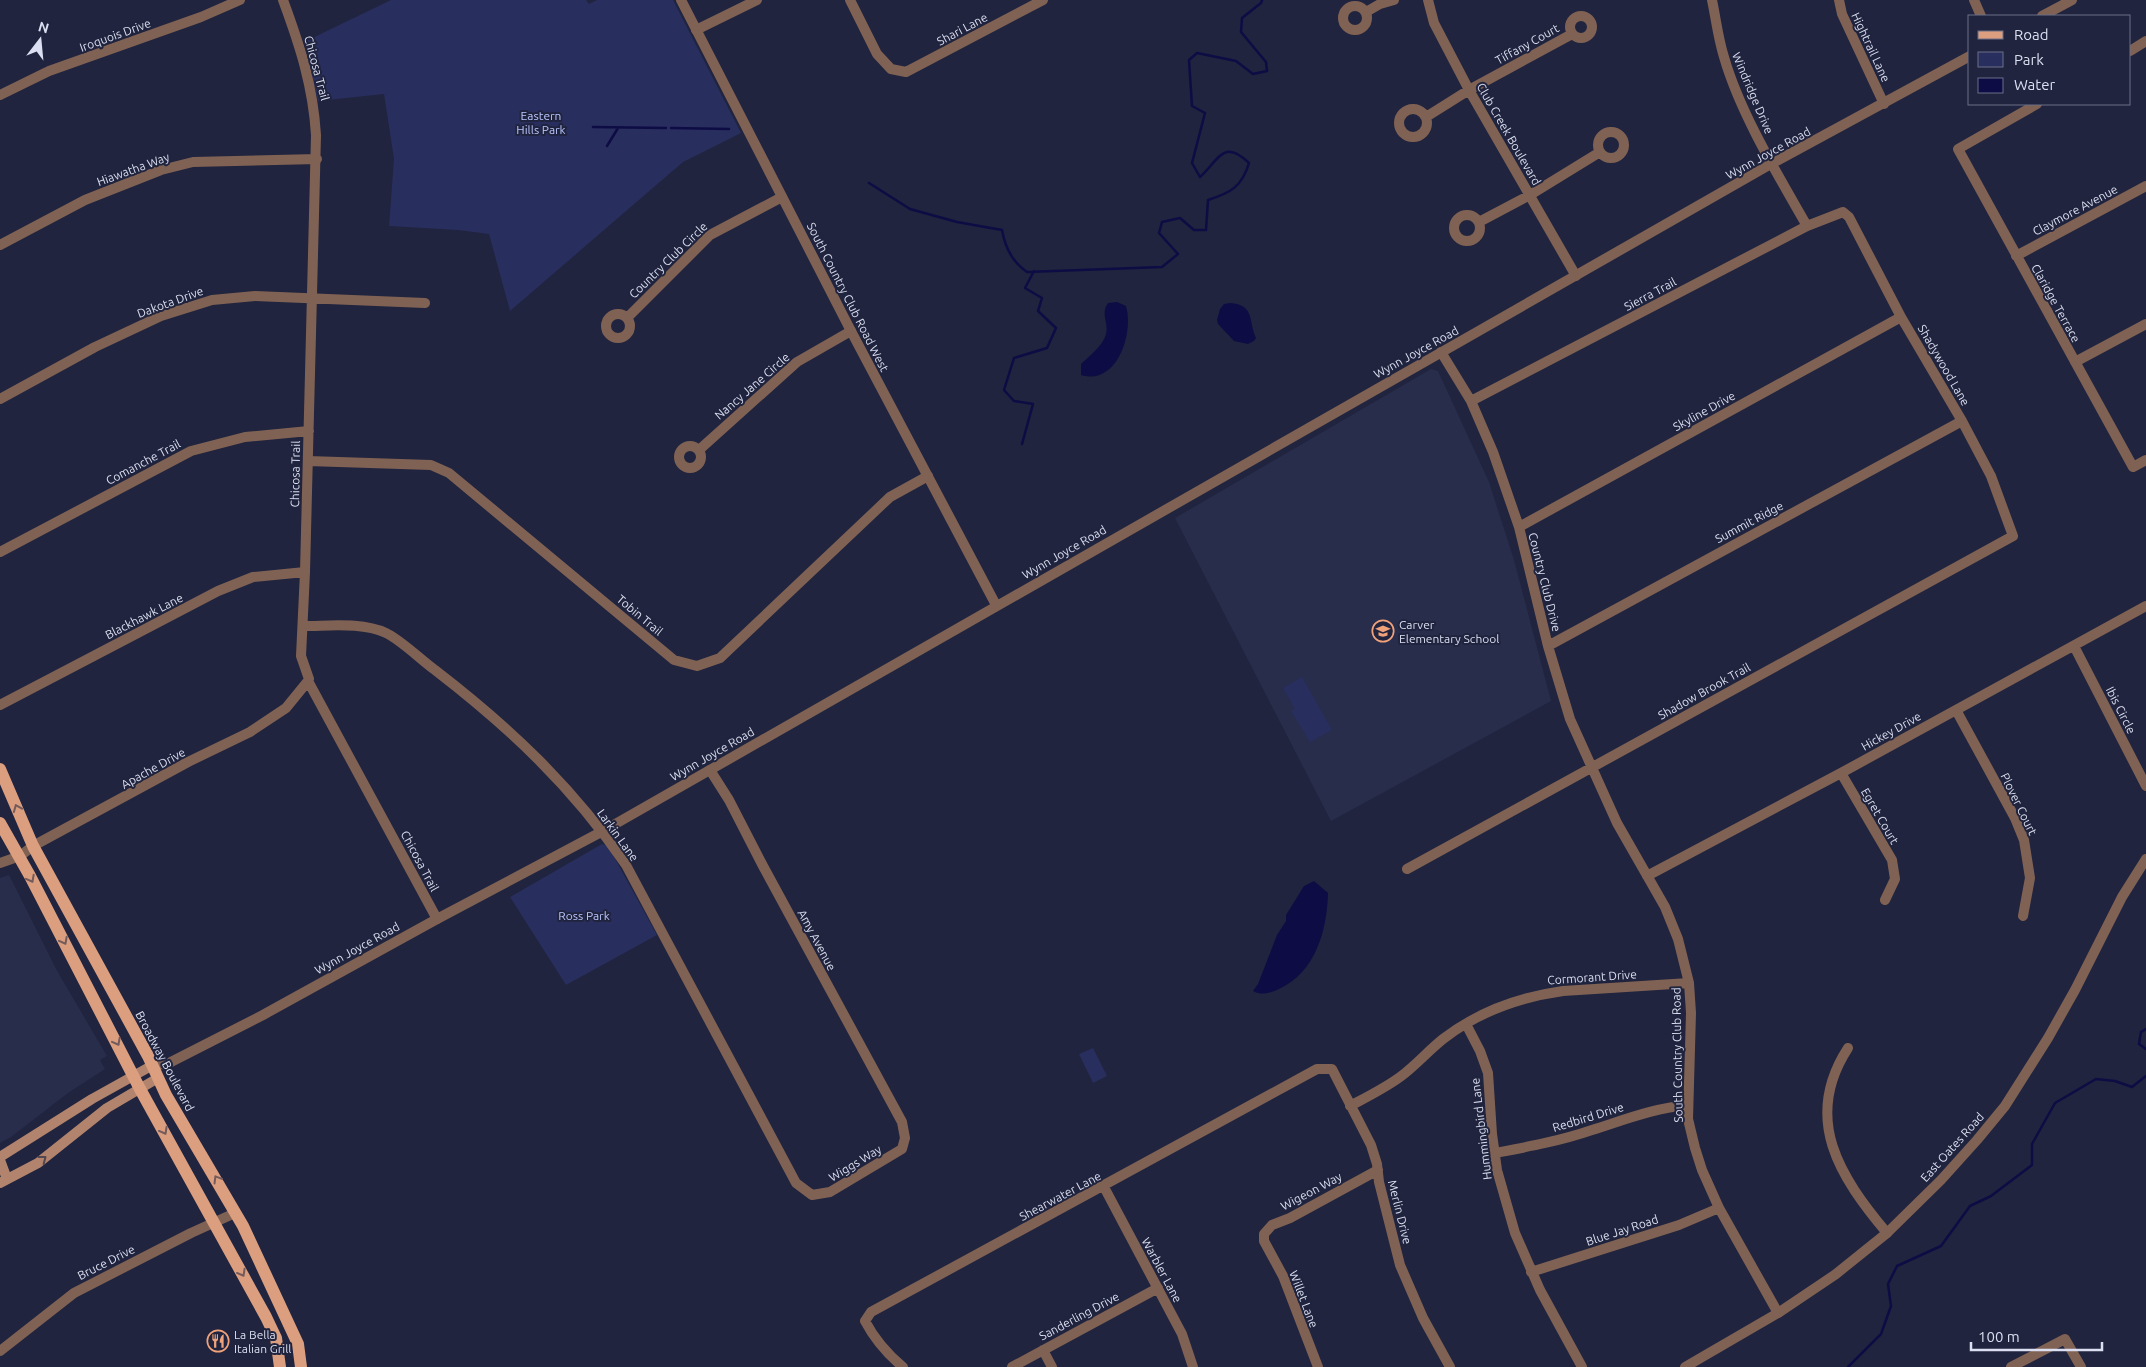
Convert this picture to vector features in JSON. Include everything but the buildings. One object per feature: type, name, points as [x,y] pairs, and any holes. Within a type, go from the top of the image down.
[{"type":"main road","name":"Broadway Boulevard","points":[[0,769],[33,846],[153,1065],[166,1095],[231,1202],[298,1344],[301,1367]]},
{"type":"main road","points":[[0,823],[20,856],[134,1074],[140,1089],[276,1338],[280,1367]]},
{"type":"main road","points":[[83,978],[100,969]]},
{"type":"main road","name":"Wynn Joyce Road","points":[[0,1159],[134,1074],[153,1065]]},
{"type":"main road","points":[[0,1159],[4,1181],[38,1163],[107,1108],[158,1078]]},
{"type":"street","name":"Iroquois Drive","points":[[0,95],[49,71],[201,17],[240,0]]},
{"type":"street","name":"Chicosa Trail","points":[[283,0],[301,49],[314,103],[317,159],[301,656],[309,679],[308,681],[437,919]]},
{"type":"street","name":"South Country Club Road West","points":[[681,0],[851,331],[996,605]]},
{"type":"street","points":[[696,30],[757,0]]},
{"type":"street","name":"Shari Lane","points":[[850,0],[877,54],[891,69],[906,72],[1043,0]]},
{"type":"street","points":[[1366,12],[1380,4],[1394,0]]},
{"type":"street","name":"Club Creek Boulevard","points":[[1428,0],[1434,23],[1469,90],[1576,276]]},
{"type":"street","name":"Windridge Drive","points":[[1712,0],[1724,57],[1740,99],[1771,164],[1807,226]]},
{"type":"street","name":"Hightrail Lane","points":[[1839,0],[1842,14],[1884,104]]},
{"type":"street","points":[[1974,0],[1981,15]]},
{"type":"street","points":[[2044,15],[2072,0]]},
{"type":"street","name":"Tiffany Court","points":[[1426,117],[1469,90],[1572,34]]},
{"type":"street","points":[[2131,50],[2146,41]]},
{"type":"street","name":"Wynn Joyce Road","points":[[153,1065],[167,1064],[263,1015],[437,919],[603,831],[1771,164],[1968,57]]},
{"type":"street","name":"Claridge Terrace","points":[[2030,105],[1958,150],[2133,467],[2146,460]]},
{"type":"street","points":[[1479,222],[1530,195],[1600,152]]},
{"type":"street","name":"Hiawatha Way","points":[[0,245],[85,200],[161,170],[193,162],[317,159]]},
{"type":"street","name":"Claymore Avenue","points":[[2016,256],[2146,186]]},
{"type":"street","name":"Country Club Circle","points":[[627,318],[710,235],[782,197]]},
{"type":"street","name":"Sierra Trail","points":[[1471,402],[1807,226],[1843,212]]},
{"type":"street","name":"Shadywood Lane","points":[[1843,212],[1849,217],[1901,316],[1962,421],[1991,476],[2013,536]]},
{"type":"street","name":"Dakota Drive","points":[[0,399],[161,316],[212,300],[255,296],[425,303]]},
{"type":"street","name":"Skyline Drive","points":[[1519,527],[1901,316]]},
{"type":"street","points":[[2075,362],[2146,324]]},
{"type":"street","name":"Nancy Jane Circle","points":[[699,450],[797,362],[851,331]]},
{"type":"street","name":"Country Club Drive","points":[[1441,352],[1471,402],[1493,452],[1519,527],[1548,646],[1570,719],[1617,823]]},
{"type":"street","name":"Summit Ridge","points":[[1548,646],[1962,421]]},
{"type":"street","name":"Comanche Trail","points":[[0,552],[191,451],[245,438],[309,431]]},
{"type":"street","name":"Tobin Trail","points":[[308,461],[431,465],[449,473],[674,660],[697,666],[720,658],[890,497],[928,476]]},
{"type":"street","name":"Shadow Brook Trail","points":[[1407,869],[2013,536]]},
{"type":"street","name":"Blackhawk Lane","points":[[0,705],[218,591],[253,577],[305,572]]},
{"type":"street","name":"Hickey Drive","points":[[1647,876],[1841,773],[2146,606]]},
{"type":"street","name":"Larkin Lane","points":[[303,626],[359,626],[386,634],[466,694],[539,758],[603,831],[626,865],[796,1183]]},
{"type":"street","name":"Ibis Circle","points":[[2074,646],[2146,786]]},
{"type":"street","name":"Apache Drive","points":[[0,863],[20,856],[33,846],[188,762],[250,732],[286,708],[308,681]]},
{"type":"street","name":"Plover Court","points":[[1956,710],[2015,818],[2024,840],[2030,878],[2023,916]]},
{"type":"street","name":"Amy Avenue","points":[[710,770],[729,800],[762,866],[902,1122]]},
{"type":"street","name":"Egret Court","points":[[1841,773],[1892,860],[1895,879],[1885,900]]},
{"type":"street","name":"South Country Club Road","points":[[1617,823],[1665,907],[1678,939],[1689,983],[1691,1012],[1688,1119],[1702,1170],[1719,1208],[1778,1313]]},
{"type":"street","name":"East Oates Road","points":[[1685,1367],[1778,1313],[1836,1274],[1887,1233],[1941,1180],[2005,1106],[2048,1038],[2075,990],[2122,897],[2146,859]]},
{"type":"street","name":"Cormorant Drive","points":[[1350,1106],[1399,1078],[1443,1039],[1466,1024],[1505,1005],[1543,994],[1572,990],[1689,983]]},
{"type":"street","name":"Hummingbird Lane","points":[[1466,1024],[1480,1051],[1488,1073],[1495,1153],[1507,1210],[1531,1272],[1582,1367]]},
{"type":"street","points":[[1848,1048],[1836,1066],[1832,1078],[1828,1121],[1830,1140],[1847,1181],[1860,1201],[1887,1233]]},
{"type":"street","points":[[158,1078],[167,1064]]},
{"type":"street","name":"Shearwater Lane","points":[[903,1367],[879,1345],[872,1335],[865,1321],[871,1312],[1104,1187],[1317,1069],[1324,1069]]},
{"type":"street","name":"Merlin Drive","points":[[1324,1069],[1332,1069],[1371,1145],[1400,1266],[1423,1318],[1450,1367]]},
{"type":"street","name":"Redbird Drive","points":[[1495,1153],[1545,1144],[1590,1131],[1643,1112],[1688,1105]]},
{"type":"street","name":"Wiggs Way","points":[[796,1183],[812,1195],[830,1192],[902,1149],[905,1138],[902,1122]]},
{"type":"street","name":"Wigeon Way","points":[[1264,1241],[1264,1234],[1272,1225],[1290,1218],[1378,1170]]},
{"type":"street","name":"Warbler Lane","points":[[1104,1187],[1182,1334],[1193,1367]]},
{"type":"street","name":"Blue Jay Road","points":[[1531,1272],[1679,1225],[1719,1208]]},
{"type":"street","name":"Bruce Drive","points":[[0,1351],[74,1293],[235,1213]]},
{"type":"street","name":"Willet Lane","points":[[1264,1241],[1284,1276],[1318,1367]]},
{"type":"street","name":"Sanderling Drive","points":[[1012,1367],[1158,1288]]},
{"type":"street","points":[[2011,1367],[2065,1339],[2081,1367]]},
{"type":"street","points":[[1043,1350],[1052,1367]]},
{"type":"shaded area","name":"Carver Elementary School","points":[[1431,369],[1438,371],[1489,482],[1514,560],[1551,701],[1331,821],[1175,518]]},
{"type":"shaded area","points":[[9,875],[56,969],[107,1056],[100,1060],[105,1069],[68,1093],[11,1137],[0,1143],[0,878]]},
{"type":"green space","name":"Eastern Hills Park","points":[[391,0],[586,0],[589,4],[597,0],[673,0],[741,133],[683,162],[510,311],[489,234],[458,230],[389,226],[394,159],[384,94],[318,101],[304,42]]},
{"type":"green space","points":[[1302,677],[1332,730],[1310,742],[1291,711],[1295,709],[1283,688]]},
{"type":"green space","name":"Ross Park","points":[[602,844],[608,846],[657,935],[566,985],[510,897]]},
{"type":"green space","points":[[1093,1048],[1107,1076],[1093,1083],[1079,1054]]},
{"type":"water","points":[[1117,302],[1126,306],[1128,317],[1125,343],[1120,355],[1104,373],[1094,376],[1081,375],[1081,364],[1099,347],[1106,334],[1106,307],[1108,303]]},
{"type":"water","points":[[1224,304],[1238,304],[1247,310],[1256,338],[1254,341],[1248,344],[1234,341],[1218,324],[1217,320],[1220,309]]},
{"type":"water","points":[[1314,881],[1328,893],[1325,921],[1317,949],[1302,972],[1292,982],[1272,992],[1260,993],[1253,991],[1258,984],[1277,935],[1286,921],[1286,915],[1304,886]]},
{"type":"waterway","points":[[869,183],[910,209],[957,222],[1002,230],[1010,254],[1017,264],[1027,272],[1162,267],[1178,254],[1159,233],[1162,222],[1180,218],[1194,230],[1206,230],[1208,200],[1223,195],[1234,188],[1243,178],[1249,163],[1233,152],[1227,152],[1222,154],[1200,177],[1192,163],[1205,113],[1192,106],[1189,60],[1197,53],[1236,61],[1253,74],[1267,71],[1266,62],[1241,32],[1242,18],[1261,3],[1262,0]]},
{"type":"waterway","points":[[593,127],[666,128]]},
{"type":"waterway","points":[[607,146],[618,128]]},
{"type":"waterway","points":[[671,128],[729,129]]},
{"type":"waterway","points":[[1022,444],[1033,404],[1014,401],[1004,390],[1014,358],[1047,348],[1056,328],[1038,311],[1042,298],[1025,288],[1034,271]]},
{"type":"waterway","points":[[2146,1029],[2141,1032],[2139,1044],[2146,1049]]},
{"type":"waterway","points":[[1848,1367],[1881,1334],[1891,1306],[1888,1284],[1897,1266],[1941,1246],[1970,1206],[1991,1196],[2032,1165],[2032,1144],[2055,1103],[2096,1079],[2115,1081],[2132,1087],[2146,1076]]},
{"type":"place","name":"Carver Elementary School","points":[[1383,631]]},
{"type":"place","name":"La Bella Italian Grill","points":[[218,1341]]}]
